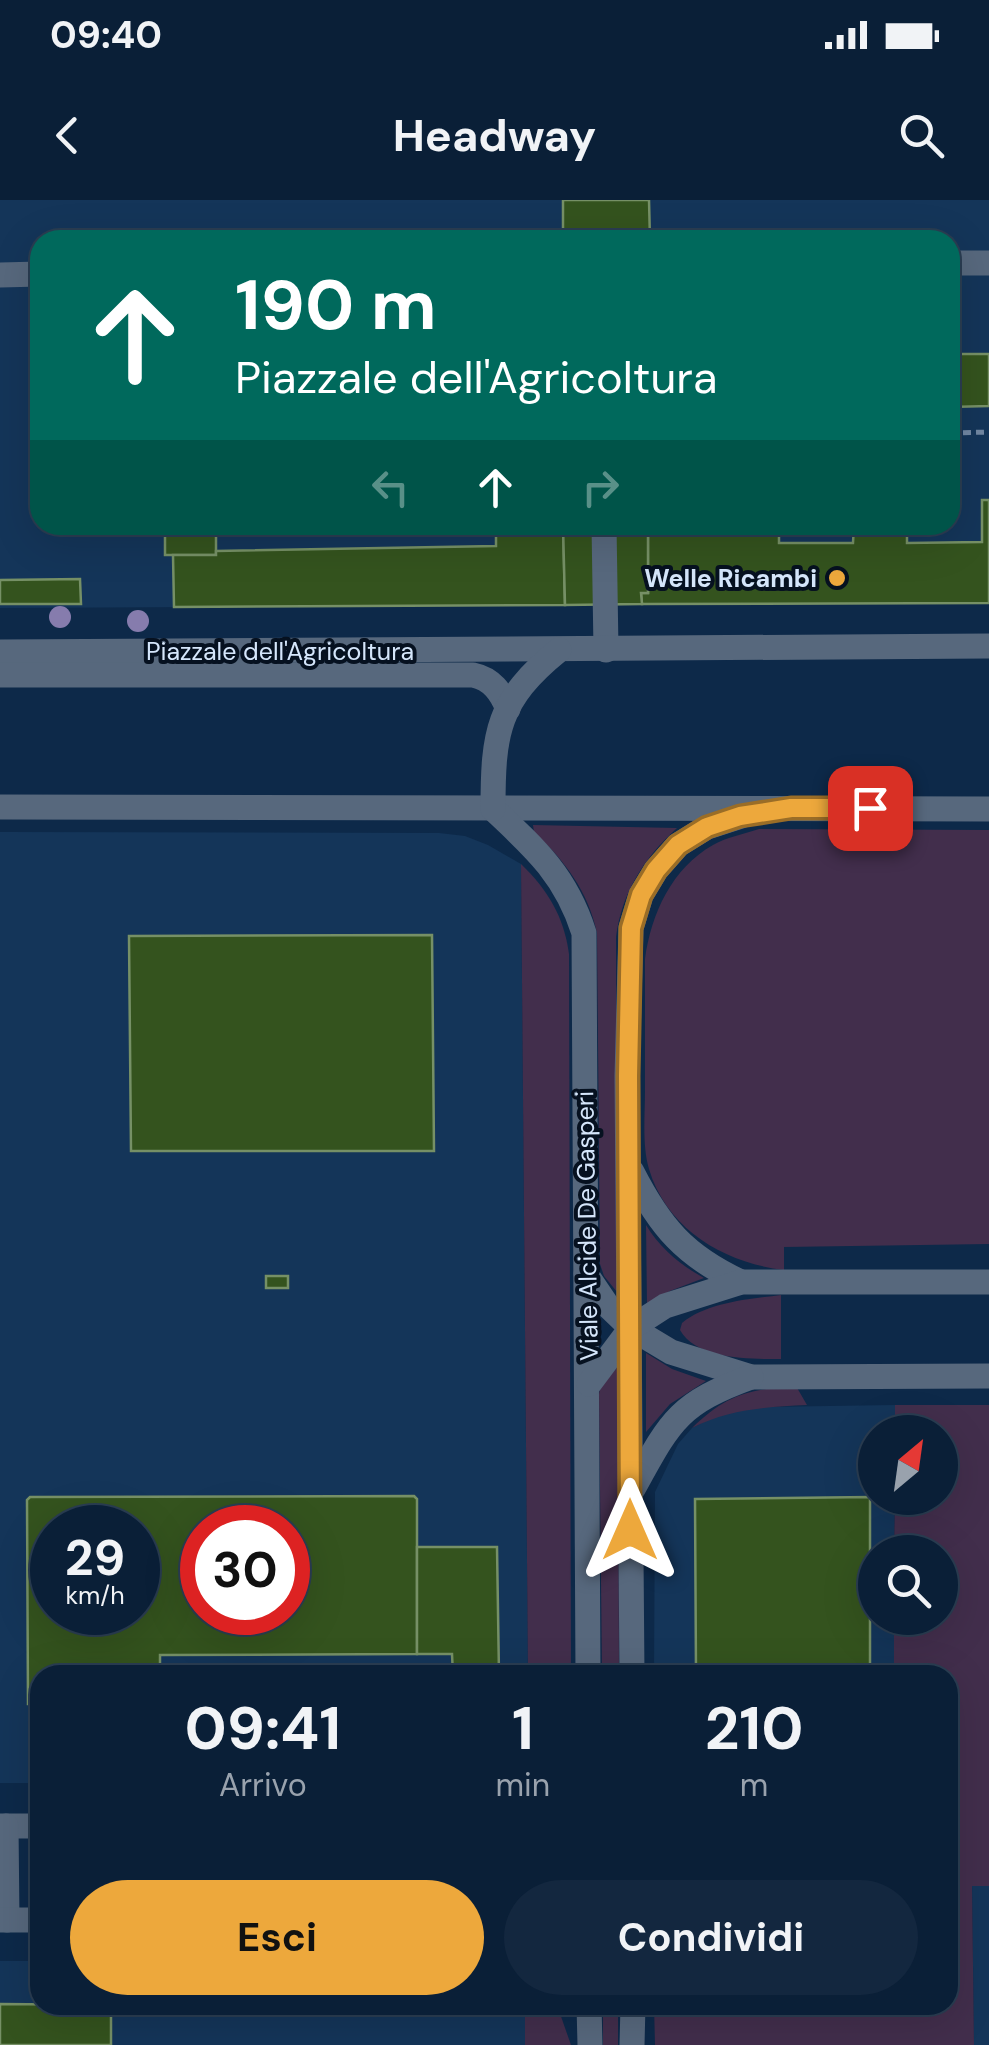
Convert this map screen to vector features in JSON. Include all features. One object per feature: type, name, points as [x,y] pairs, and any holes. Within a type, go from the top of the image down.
[{"type":"street","points":[[960,263],[989,262]]},
{"type":"street","points":[[0,276],[30,274]]},
{"type":"street","points":[[604,535],[606,650]]},
{"type":"street","name":"Piazzale dell'Agricoltura","points":[[0,652],[989,646]]},
{"type":"street","points":[[494,809],[494,746],[508,709],[536,668],[559,650]]},
{"type":"street","name":"Piazzale dell'Agricoltura","points":[[0,675],[474,675],[498,689],[508,709]]},
{"type":"street","points":[[0,807],[989,809]]},
{"type":"street","name":"Viale Alcide De Gasperi","points":[[632,1665],[628,1162],[631,928],[641,895],[678,845],[707,827],[740,816],[791,808]]},
{"type":"street","name":"Viale Alcide De Gasperi","points":[[494,809],[558,874],[575,904],[584,933],[588,1665]]},
{"type":"street","points":[[628,1162],[649,1205],[682,1248],[741,1282]]},
{"type":"street","points":[[586,1274],[607,1305],[631,1328],[671,1352],[751,1377],[989,1376]]},
{"type":"street","points":[[588,1384],[631,1328],[665,1306],[741,1282],[989,1282]]},
{"type":"street","points":[[630,1493],[664,1433],[684,1411],[708,1392],[751,1377]]},
{"type":"street","points":[[30,1826],[3,1826],[4,1920],[30,1920]]},
{"type":"street","points":[[588,2015],[590,2045]]},
{"type":"street","points":[[632,2015],[632,2045]]},
{"type":"path","points":[[960,433],[989,432]]},
{"type":"shaded area","points":[[0,200],[989,200],[989,603],[0,608]]},
{"type":"shaded area","points":[[533,825],[677,828],[636,877],[623,905],[616,937],[617,1292],[600,1264],[597,933],[581,890],[556,854],[534,832]]},
{"type":"shaded area","points":[[759,829],[989,830],[989,1244],[784,1247],[784,1270],[741,1260],[701,1240],[669,1210],[658,1191],[649,1169],[644,1130],[645,959],[652,925],[666,894],[686,866],[713,845]]},
{"type":"shaded area","points":[[0,832],[439,833],[465,836],[521,864],[528,1665],[30,1665],[30,1783],[0,1783]]},
{"type":"shaded area","points":[[521,864],[553,905],[569,954],[571,1665],[528,1665]]},
{"type":"shaded area","points":[[646,1225],[671,1255],[704,1278],[647,1305]]},
{"type":"shaded area","points":[[781,1295],[781,1359],[740,1358],[712,1352],[688,1340],[680,1330],[682,1323],[692,1316],[717,1306]]},
{"type":"shaded area","points":[[646,1353],[672,1369],[706,1381],[670,1404],[646,1432]]},
{"type":"shaded area","points":[[618,1366],[619,1665],[602,1665],[600,1388]]},
{"type":"shaded area","points":[[796,1386],[807,1405],[734,1413],[692,1428],[716,1408],[739,1396]]},
{"type":"shaded area","points":[[895,1405],[895,1415],[858,1415],[858,1515],[895,1515],[894,1535],[858,1535],[858,1635],[894,1635],[894,1665],[654,1665],[655,1492],[678,1444],[692,1428],[717,1415],[761,1407]]},
{"type":"shaded area","points":[[895,1405],[989,1405],[989,1886],[972,1886],[974,2045],[655,2045],[654,2015],[958,2015],[958,1665],[894,1665],[894,1635],[958,1635],[958,1535],[894,1535],[895,1515],[958,1515],[958,1415],[895,1415]]},
{"type":"shaded area","points":[[972,1885],[989,1886],[989,2045],[974,2045]]},
{"type":"shaded area","points":[[0,1961],[30,1961],[30,2015],[525,2015],[525,2045],[0,2045]]},
{"type":"shaded area","points":[[525,2015],[560,2015],[571,2045],[525,2045]]},
{"type":"shaded area","points":[[603,2015],[618,2015],[618,2045],[603,2045]]},
{"type":"building","points":[[563,200],[649,200],[650,230],[563,230]]},
{"type":"building","points":[[960,354],[989,354],[989,406],[960,407]]},
{"type":"building","points":[[982,500],[989,500],[989,603],[642,604],[641,593],[648,593],[648,535],[779,535],[779,543],[853,543],[853,535],[907,535],[907,543],[982,542]]},
{"type":"building","points":[[165,535],[216,535],[216,555],[165,555]]},
{"type":"building","points":[[496,535],[563,535],[565,605],[174,607],[173,555],[496,546]]},
{"type":"building","points":[[563,535],[648,535],[648,593],[641,593],[642,604],[565,605]]},
{"type":"building","points":[[80,579],[81,604],[0,604],[0,580]]},
{"type":"building","points":[[432,935],[434,1151],[131,1151],[129,936]]},
{"type":"building","points":[[266,1276],[288,1276],[288,1288],[266,1288]]},
{"type":"building","points":[[30,1497],[417,1499],[417,1654],[160,1655],[160,1665],[30,1665],[28,1704]]},
{"type":"building","points":[[858,1497],[858,1515],[870,1515],[870,1535],[858,1535],[858,1635],[870,1635],[870,1665],[696,1665],[695,1499]]},
{"type":"building","points":[[417,1547],[497,1547],[499,1665],[453,1665],[452,1654],[417,1654]]},
{"type":"building","points":[[0,2004],[30,2004],[30,2015],[111,2015],[111,2045],[0,2045]]},
{"type":"place","name":"Welle Ricambi","points":[[837,578]]},
{"type":"route","points":[[630,1530],[628,1076],[631,928],[641,895],[678,845],[707,827],[740,816],[791,808],[870,808]]}]
